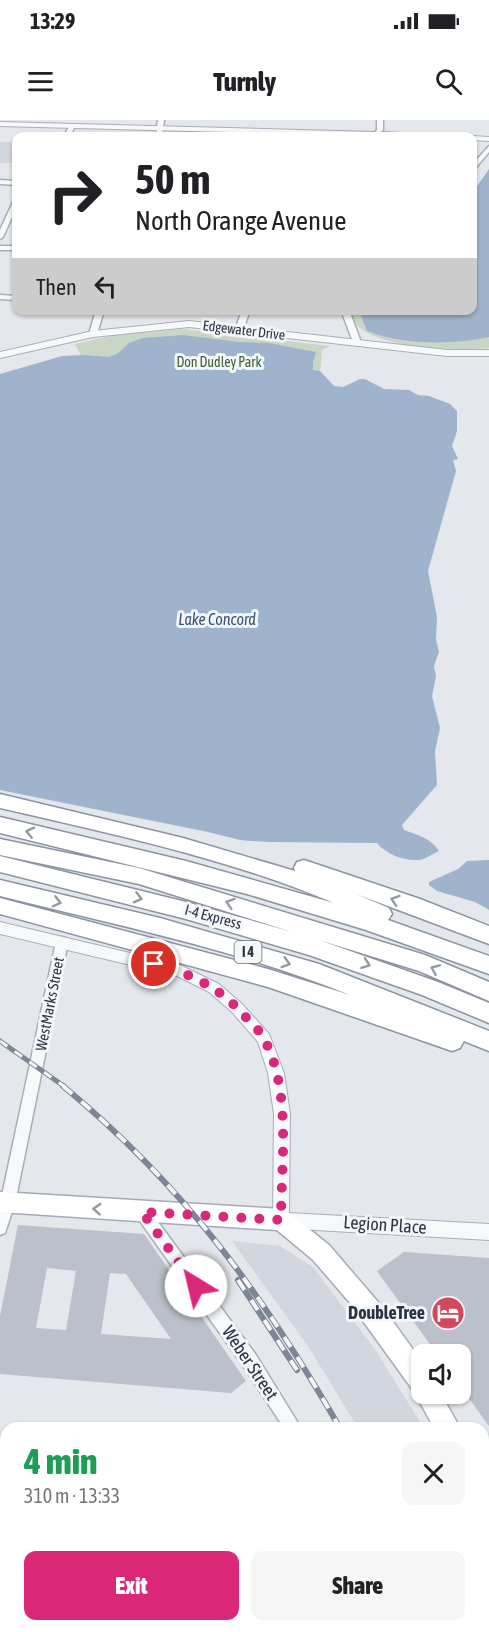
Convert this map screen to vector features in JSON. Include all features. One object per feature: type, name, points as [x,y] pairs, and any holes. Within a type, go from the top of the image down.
[{"type":"highway","points":[[0,801],[110,825],[294,879],[413,927],[432,943]]},
{"type":"highway","points":[[0,825],[230,880],[432,943],[489,965]]},
{"type":"highway","points":[[110,825],[207,840],[276,858],[412,905],[489,935]]},
{"type":"highway","name":"I-4 Express","points":[[0,847],[150,879],[425,964],[489,992]]},
{"type":"highway","name":"I-4 Express","points":[[0,864],[191,911],[326,950],[413,981],[489,1013]]},
{"type":"highway","name":"I 4","points":[[0,888],[160,927],[319,973],[489,1041]]},
{"type":"highway","points":[[0,906],[67,935]]},
{"type":"highway","points":[[0,914],[67,935],[277,981],[393,1019],[489,1056]]},
{"type":"main road","points":[[4,1202],[281,1220],[300,1232],[326,1257],[378,1321],[411,1368]]},
{"type":"main road","points":[[433,1404],[444,1422]]},
{"type":"street","points":[[0,124],[72,126],[147,132]]},
{"type":"street","points":[[70,132],[72,126]]},
{"type":"street","points":[[477,164],[489,148]]},
{"type":"street","points":[[0,237],[12,210]]},
{"type":"street","points":[[93,334],[99,315]]},
{"type":"street","points":[[238,330],[244,315]]},
{"type":"street","points":[[347,315],[357,342]]},
{"type":"street","name":"Edgewater Drive","points":[[0,356],[93,334],[181,324],[447,353],[489,353]]},
{"type":"street","points":[[0,928],[67,935],[190,975],[214,988],[231,1002],[264,1039],[276,1073],[282,1114],[281,1220]]},
{"type":"street","name":"WestMarks Street","points":[[0,1227],[67,935]]},
{"type":"street","name":"Weber Street","points":[[142,1212],[250,1361],[289,1422]]},
{"type":"street","name":"Legion Place","points":[[281,1220],[489,1232]]},
{"type":"shaded area","points":[[0,142],[12,142],[12,163],[0,163]]},
{"type":"shaded area","points":[[232,1241],[280,1246],[313,1267],[374,1348],[420,1422],[354,1422],[308,1346]]},
{"type":"green space","points":[[353,315],[361,315],[367,331],[375,334],[436,341],[489,337],[489,348],[456,349],[410,345],[388,341],[369,334],[356,324]]},
{"type":"green space","name":"Don Dudley Park","points":[[183,329],[330,346],[322,350],[318,397],[84,361],[75,344],[110,336]]},
{"type":"water","points":[[489,169],[489,337],[475,340],[428,342],[396,339],[367,331],[361,315],[477,315],[477,186]]},
{"type":"water","name":"Lake Concord","points":[[183,335],[269,343],[316,352],[313,370],[320,371],[334,386],[343,387],[365,379],[384,389],[409,390],[418,395],[429,396],[450,404],[457,411],[457,431],[452,446],[458,459],[453,460],[456,471],[428,571],[437,617],[436,640],[439,652],[434,666],[436,676],[432,696],[440,728],[435,751],[437,785],[402,825],[404,830],[428,840],[439,851],[425,858],[416,860],[400,858],[377,843],[268,842],[141,834],[0,796],[0,374],[62,356],[109,357],[117,354],[129,343],[143,338]]},
{"type":"water","points":[[489,860],[489,910],[475,902],[437,891],[429,885],[429,882],[458,869],[467,861]]},
{"type":"pier","points":[[0,790],[208,832],[256,844],[141,836],[0,800]]},
{"type":"building","points":[[18,1225],[144,1234],[246,1381],[231,1393],[0,1374],[0,1316]],"holes":[[[47,1268],[76,1271],[66,1330],[36,1328]],[[110,1273],[126,1274],[171,1339],[101,1334]]]},
{"type":"building","name":"DoubleTree","points":[[404,1252],[489,1258],[489,1422],[486,1422],[471,1401],[471,1344],[430,1344],[377,1271]]},
{"type":"railway","points":[[0,1041],[65,1087]]},
{"type":"railway","points":[[63,1086],[146,1163],[218,1244],[281,1332],[336,1422]]},
{"type":"railway","points":[[238,1280],[297,1370]]},
{"type":"place","name":"DoubleTree","points":[[448,1313]]},
{"type":"route","points":[[154,964],[190,975],[214,988],[250,1022],[264,1039],[276,1073],[282,1114],[281,1220],[142,1212],[196,1286]]}]
